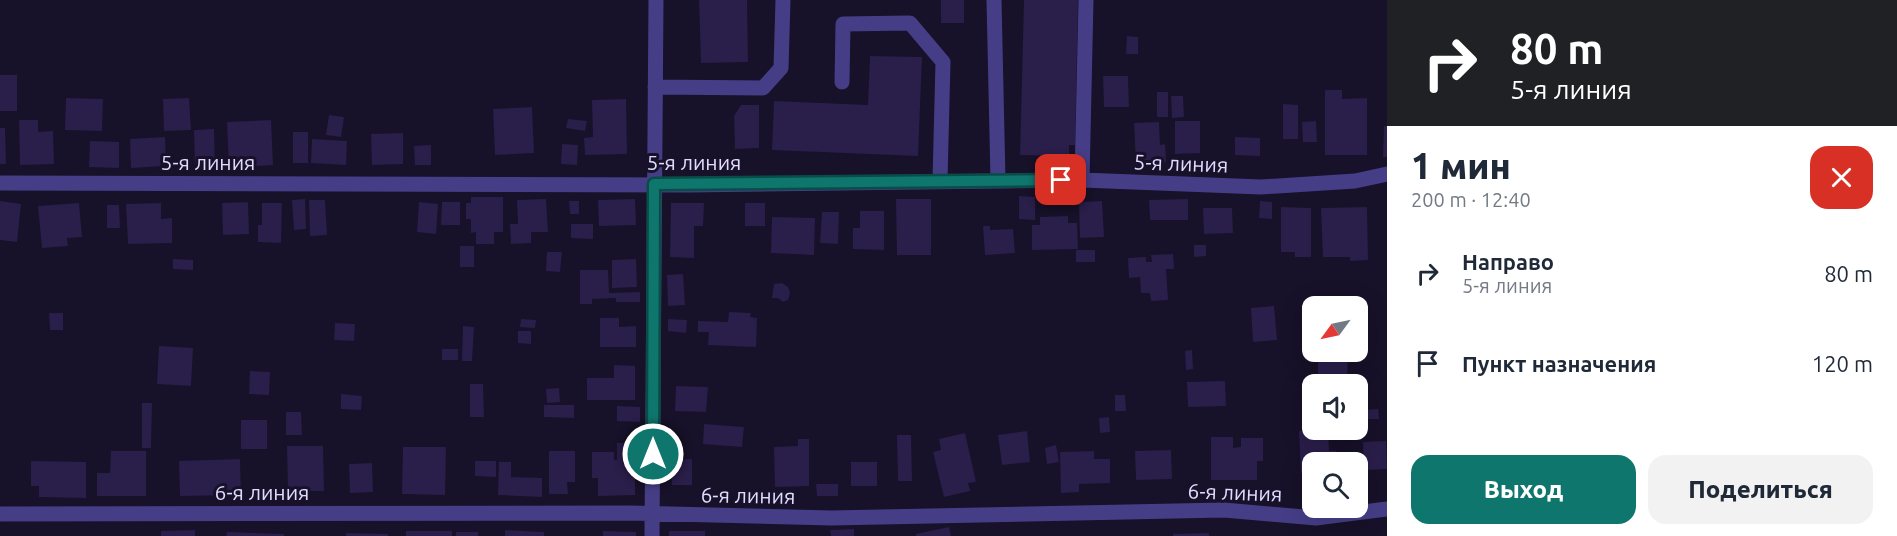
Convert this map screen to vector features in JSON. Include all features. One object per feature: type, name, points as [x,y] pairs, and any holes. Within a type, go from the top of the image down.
[{"type":"street","points":[[652,536],[656,0]]},
{"type":"street","points":[[655,87],[763,88],[781,68],[783,0]]},
{"type":"street","points":[[994,0],[998,180]]},
{"type":"street","points":[[1082,180],[1086,0]]},
{"type":"street","points":[[842,82],[843,24],[910,23],[943,62],[940,180]]},
{"type":"street","name":"5-я линия","points":[[0,183],[654,184],[1082,180],[1261,187],[1355,181],[1387,174]]},
{"type":"street","name":"6-я линия","points":[[0,514],[652,513],[831,518],[1224,510],[1316,518],[1387,509]]},
{"type":"building","points":[[699,0],[747,0],[748,62],[701,63]]},
{"type":"building","points":[[941,0],[964,0],[964,23],[941,23]]},
{"type":"building","points":[[1024,0],[1078,0],[1075,145],[1069,145],[1069,156],[1020,155]]},
{"type":"building","points":[[1127,36],[1138,37],[1138,54],[1126,54]]},
{"type":"building","points":[[870,56],[922,57],[918,156],[772,150],[774,101],[868,105]]},
{"type":"building","points":[[0,75],[17,75],[17,111],[0,111]]},
{"type":"building","points":[[1103,76],[1128,76],[1129,107],[1104,107]]},
{"type":"building","points":[[1325,90],[1342,90],[1342,99],[1367,98],[1367,155],[1325,155]]},
{"type":"building","points":[[1157,92],[1168,92],[1168,117],[1157,117]]},
{"type":"building","points":[[1171,96],[1183,96],[1184,117],[1172,118]]},
{"type":"building","points":[[66,98],[103,99],[102,131],[65,130]]},
{"type":"building","points":[[189,98],[191,130],[164,131],[163,99]]},
{"type":"building","points":[[626,99],[627,154],[585,155],[584,138],[593,137],[592,100]]},
{"type":"building","points":[[1283,104],[1298,105],[1298,139],[1283,139]]},
{"type":"building","points":[[741,105],[759,105],[759,148],[735,149],[734,116]]},
{"type":"building","points":[[532,107],[534,153],[495,155],[493,109]]},
{"type":"building","points":[[329,115],[344,117],[341,137],[326,135]]},
{"type":"building","points":[[568,119],[587,121],[585,131],[566,128]]},
{"type":"building","points":[[19,120],[38,120],[38,132],[53,131],[54,164],[20,165]]},
{"type":"building","points":[[271,120],[273,165],[229,168],[227,122]]},
{"type":"building","points":[[1175,121],[1200,121],[1200,153],[1175,154]]},
{"type":"building","points":[[1316,121],[1317,142],[1303,142],[1302,122]]},
{"type":"building","points":[[1159,122],[1160,145],[1165,144],[1166,162],[1136,163],[1134,123]]},
{"type":"building","points":[[1384,126],[1387,126],[1387,157],[1383,157]]},
{"type":"building","points":[[0,128],[5,128],[6,164],[0,164]]},
{"type":"building","points":[[214,129],[215,168],[195,168],[194,130]]},
{"type":"building","points":[[293,132],[308,132],[308,163],[293,163]]},
{"type":"building","points":[[403,133],[403,164],[372,165],[371,134]]},
{"type":"building","points":[[165,137],[166,166],[131,168],[130,139]]},
{"type":"building","points":[[1235,137],[1260,138],[1260,156],[1235,155]]},
{"type":"building","points":[[312,139],[347,141],[346,165],[311,163]]},
{"type":"building","points":[[90,141],[119,142],[119,168],[89,167]]},
{"type":"building","points":[[562,144],[578,145],[577,165],[561,164]]},
{"type":"building","points":[[431,145],[431,165],[415,165],[414,146]]},
{"type":"building","points":[[1019,196],[1035,197],[1035,220],[1019,219]]},
{"type":"building","points":[[471,197],[503,197],[503,232],[494,232],[494,244],[476,244],[476,232],[471,233],[471,219],[466,219],[466,203],[471,203]]},
{"type":"building","points":[[305,199],[306,229],[294,230],[292,200]]},
{"type":"building","points":[[546,199],[548,232],[531,232],[531,243],[511,244],[510,224],[518,224],[517,200]]},
{"type":"building","points":[[635,199],[636,225],[599,226],[598,200]]},
{"type":"building","points":[[896,199],[931,199],[931,255],[897,255]]},
{"type":"building","points":[[1188,199],[1188,220],[1150,220],[1149,200]]},
{"type":"building","points":[[309,200],[325,200],[327,235],[310,236]]},
{"type":"building","points":[[0,201],[21,204],[17,242],[0,240]]},
{"type":"building","points":[[569,201],[579,201],[579,214],[570,214]]},
{"type":"building","points":[[1102,201],[1104,237],[1080,238],[1079,202]]},
{"type":"building","points":[[1260,201],[1272,202],[1272,219],[1259,218]]},
{"type":"building","points":[[248,202],[249,234],[223,235],[222,203]]},
{"type":"building","points":[[419,202],[438,204],[436,234],[417,232]]},
{"type":"building","points":[[442,202],[460,202],[460,225],[441,225]]},
{"type":"building","points":[[79,203],[82,237],[67,238],[68,246],[42,248],[38,206]]},
{"type":"building","points":[[161,203],[161,219],[172,218],[172,243],[128,244],[126,204]]},
{"type":"building","points":[[262,203],[282,203],[281,243],[258,242],[258,225],[262,225]]},
{"type":"building","points":[[671,203],[704,203],[703,226],[694,226],[694,258],[670,257]]},
{"type":"building","points":[[745,203],[765,203],[765,226],[745,226]]},
{"type":"building","points":[[107,205],[119,205],[120,228],[107,228]]},
{"type":"building","points":[[1281,207],[1311,208],[1311,257],[1295,257],[1295,252],[1281,252]]},
{"type":"building","points":[[1367,207],[1368,260],[1350,261],[1350,257],[1323,257],[1321,208]]},
{"type":"building","points":[[1203,208],[1232,208],[1233,233],[1204,234]]},
{"type":"building","points":[[860,211],[884,211],[884,250],[853,249],[853,228],[860,228]]},
{"type":"building","points":[[822,212],[839,212],[838,244],[820,243]]},
{"type":"building","points":[[1068,216],[1068,223],[1077,223],[1078,249],[1032,250],[1032,225],[1040,225],[1040,217]]},
{"type":"building","points":[[772,217],[815,218],[814,255],[771,253]]},
{"type":"building","points":[[571,224],[593,224],[593,239],[571,238]]},
{"type":"building","points":[[983,226],[990,226],[990,230],[1013,229],[1015,253],[985,255]]},
{"type":"building","points":[[1194,245],[1206,245],[1206,256],[1194,257]]},
{"type":"building","points":[[460,246],[474,246],[474,267],[460,267]]},
{"type":"building","points":[[1076,250],[1095,250],[1095,262],[1076,262]]},
{"type":"building","points":[[547,252],[562,252],[560,272],[546,271]]},
{"type":"building","points":[[1173,254],[1174,269],[1166,269],[1168,300],[1151,301],[1150,293],[1141,293],[1140,277],[1129,278],[1128,258],[1146,257],[1146,262],[1152,262],[1151,255]]},
{"type":"building","points":[[173,259],[193,260],[193,270],[173,269]]},
{"type":"building","points":[[636,259],[637,287],[612,288],[612,260]]},
{"type":"building","points":[[580,270],[608,270],[609,293],[640,292],[640,302],[616,302],[616,298],[592,299],[592,304],[580,304]]},
{"type":"building","points":[[683,274],[685,305],[668,306],[667,275]]},
{"type":"building","points":[[782,283],[788,287],[790,293],[788,300],[783,302],[778,298],[772,298],[774,284]]},
{"type":"building","points":[[1274,306],[1277,340],[1253,342],[1251,308]]},
{"type":"building","points":[[729,312],[751,313],[750,317],[757,318],[756,347],[708,345],[709,332],[698,332],[698,321],[728,322]]},
{"type":"building","points":[[49,313],[63,313],[63,330],[50,330]]},
{"type":"building","points":[[600,318],[619,318],[619,327],[636,326],[636,347],[600,347]]},
{"type":"building","points":[[521,319],[536,320],[535,328],[520,327]]},
{"type":"building","points":[[668,319],[687,320],[686,333],[668,331]]},
{"type":"building","points":[[335,323],[355,324],[354,341],[334,340]]},
{"type":"building","points":[[463,326],[474,327],[472,361],[462,361]]},
{"type":"building","points":[[518,331],[531,331],[531,344],[518,343]]},
{"type":"building","points":[[159,346],[193,348],[191,386],[157,384]]},
{"type":"building","points":[[442,349],[458,349],[458,360],[442,360]]},
{"type":"building","points":[[1192,350],[1193,369],[1186,370],[1185,351]]},
{"type":"building","points":[[1318,362],[1348,362],[1347,374],[1318,374]]},
{"type":"building","points":[[614,365],[635,366],[635,400],[587,400],[587,378],[614,378]]},
{"type":"building","points":[[250,371],[270,372],[269,395],[249,394]]},
{"type":"building","points":[[1225,381],[1226,406],[1188,407],[1187,382]]},
{"type":"building","points":[[470,384],[483,384],[484,417],[470,417]]},
{"type":"building","points":[[676,386],[708,387],[706,412],[675,411]]},
{"type":"building","points":[[559,388],[560,402],[547,403],[546,389]]},
{"type":"building","points":[[341,394],[362,396],[361,410],[341,409]]},
{"type":"building","points":[[1115,395],[1125,395],[1126,411],[1115,411]]},
{"type":"building","points":[[142,403],[152,403],[151,448],[142,448]]},
{"type":"building","points":[[544,405],[574,405],[574,418],[544,417]]},
{"type":"building","points":[[617,406],[640,407],[640,422],[617,421]]},
{"type":"building","points":[[1378,409],[1379,419],[1368,419],[1368,410]]},
{"type":"building","points":[[286,412],[301,412],[302,435],[286,435]]},
{"type":"building","points":[[1109,417],[1110,432],[1100,433],[1099,418]]},
{"type":"building","points":[[241,420],[267,420],[267,449],[241,449]]},
{"type":"building","points":[[704,424],[744,427],[742,447],[703,444]]},
{"type":"building","points":[[1027,431],[1030,462],[1002,465],[998,435]]},
{"type":"building","points":[[1299,431],[1302,431],[1302,440],[1328,440],[1329,451],[1336,452],[1302,452],[1301,473]]},
{"type":"building","points":[[965,433],[976,482],[968,483],[970,491],[944,497],[933,452],[941,450],[939,439]]},
{"type":"building","points":[[897,435],[911,435],[912,481],[898,481]]},
{"type":"building","points":[[1211,437],[1233,437],[1233,448],[1241,447],[1241,438],[1263,438],[1263,461],[1257,461],[1257,480],[1211,480]]},
{"type":"building","points":[[798,439],[809,439],[809,486],[775,487],[774,447],[798,446]]},
{"type":"building","points":[[1386,441],[1387,469],[1368,470],[1368,452],[1363,452],[1363,442]]},
{"type":"building","points":[[617,443],[635,443],[635,495],[598,496],[598,478],[592,478],[592,452],[614,452],[614,460],[617,460]]},
{"type":"building","points":[[1056,445],[1059,462],[1047,464],[1045,448]]},
{"type":"building","points":[[287,446],[323,446],[324,491],[288,491]]},
{"type":"building","points":[[403,447],[446,447],[445,495],[402,494]]},
{"type":"building","points":[[1171,450],[1172,479],[1136,480],[1135,451]]},
{"type":"building","points":[[111,451],[146,451],[146,496],[97,496],[97,473],[110,473]]},
{"type":"building","points":[[549,451],[575,451],[575,482],[567,482],[568,494],[549,494]]},
{"type":"building","points":[[1094,451],[1094,459],[1110,459],[1110,483],[1079,484],[1079,492],[1061,493],[1060,452]]},
{"type":"building","points":[[240,459],[241,495],[180,496],[179,461]]},
{"type":"building","points":[[692,459],[692,485],[672,485],[671,460]]},
{"type":"building","points":[[31,461],[86,462],[86,498],[39,497],[39,486],[31,486]]},
{"type":"building","points":[[475,461],[496,461],[496,477],[475,476]]},
{"type":"building","points":[[499,462],[511,462],[511,477],[542,478],[542,497],[498,495]]},
{"type":"building","points":[[851,462],[877,462],[877,486],[851,486]]},
{"type":"building","points":[[372,463],[373,492],[350,493],[349,464]]},
{"type":"building","points":[[816,484],[838,484],[838,496],[817,496]]},
{"type":"building","points":[[949,527],[951,536],[916,536],[916,534]]},
{"type":"building","points":[[854,529],[854,536],[831,536],[830,530]]},
{"type":"building","points":[[195,530],[195,536],[161,536],[161,531]]},
{"type":"building","points":[[505,530],[544,532],[544,536],[505,536]]},
{"type":"building","points":[[406,531],[452,531],[452,536],[406,536]]},
{"type":"building","points":[[603,531],[636,532],[636,536],[603,536]]},
{"type":"building","points":[[669,531],[705,531],[705,536],[669,536]]},
{"type":"building","points":[[227,532],[284,534],[284,536],[226,536]]},
{"type":"building","points":[[456,532],[478,532],[478,536],[456,536]]},
{"type":"building","points":[[346,533],[388,534],[388,536],[346,536]]},
{"type":"building","points":[[1209,533],[1209,536],[1173,536],[1173,534]]},
{"type":"route","points":[[653,454],[654,184],[1061,180]]}]
